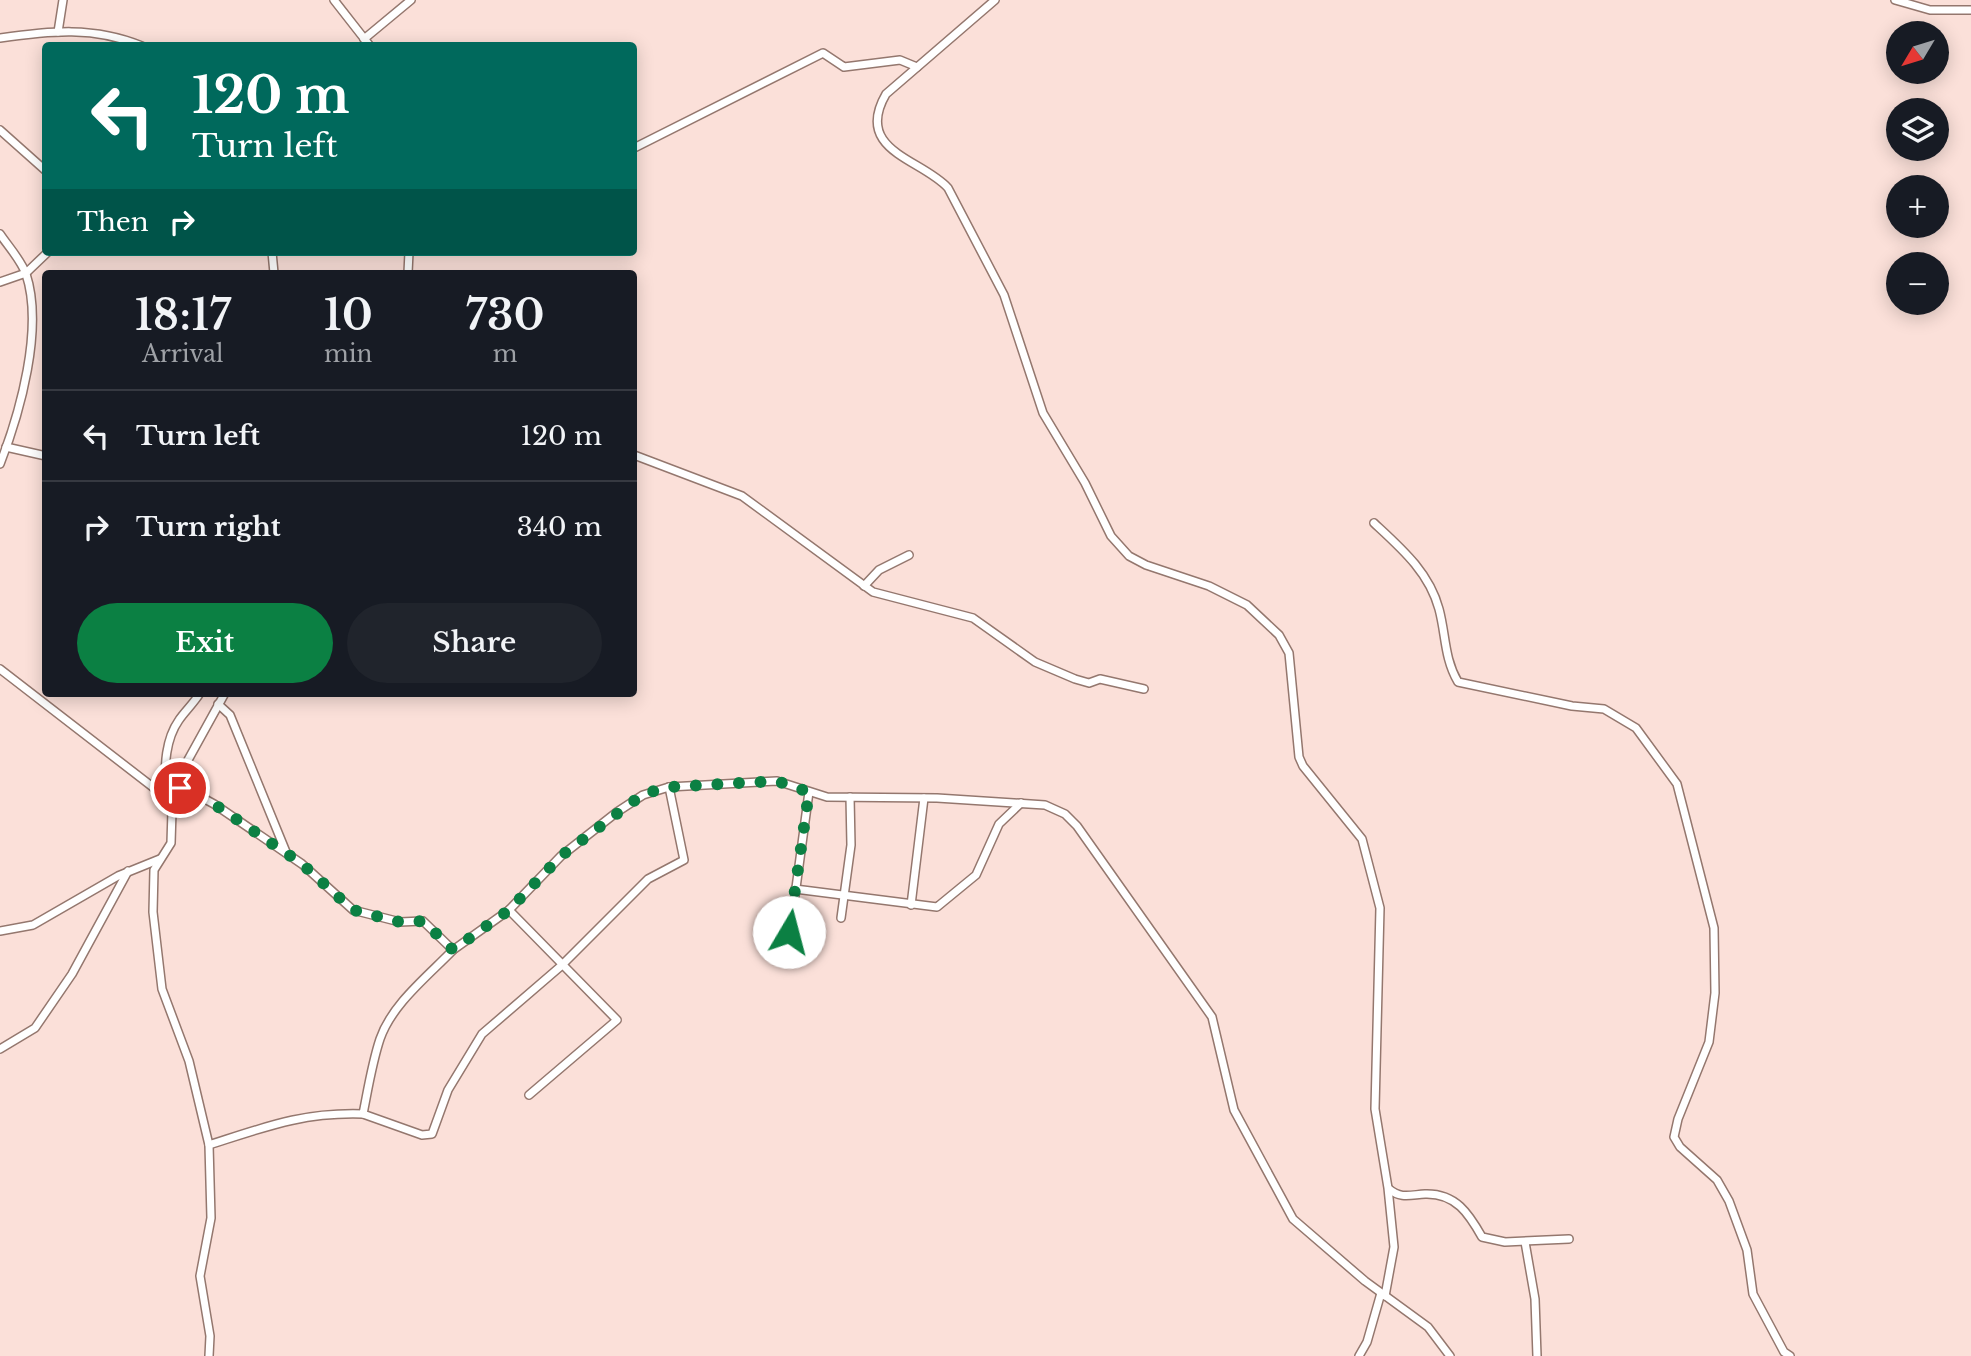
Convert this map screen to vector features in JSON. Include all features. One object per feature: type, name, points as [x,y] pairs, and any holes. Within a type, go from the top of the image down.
[{"type":"street","points":[[58,32],[63,0]]},
{"type":"street","points":[[334,0],[367,42],[411,0]]},
{"type":"street","points":[[995,0],[886,94],[879,106],[877,119],[881,133],[899,157],[940,179],[948,188],[1004,295],[1043,413],[1085,483],[1111,536],[1129,556],[1146,565],[1209,586],[1247,605],[1279,635],[1289,653],[1299,757],[1307,774],[1349,820],[1362,839],[1380,908],[1375,1109],[1388,1188],[1394,1247],[1375,1320],[1359,1356]]},
{"type":"street","points":[[1895,0],[1930,10],[1971,10]]},
{"type":"street","points":[[0,38],[58,32],[101,32],[130,42]]},
{"type":"street","points":[[637,146],[823,53],[844,67],[900,61],[917,67]]},
{"type":"street","points":[[0,130],[42,167]]},
{"type":"street","points":[[0,234],[26,273],[31,301],[30,356],[0,464]]},
{"type":"street","points":[[0,282],[26,273],[44,256]]},
{"type":"street","points":[[6,447],[42,455]]},
{"type":"street","points":[[637,456],[742,496],[864,586],[894,600],[973,618],[1035,662],[1059,673],[1088,683],[1101,679],[1143,689]]},
{"type":"street","points":[[1374,523],[1416,562],[1439,607],[1448,664],[1458,682],[1572,706],[1604,709],[1636,728],[1676,784],[1714,928],[1715,993],[1709,1042],[1674,1137],[1680,1147],[1717,1180],[1729,1201],[1747,1250],[1753,1294],[1784,1352],[1790,1356]]},
{"type":"street","points":[[864,586],[879,570],[909,555]]},
{"type":"street","points":[[0,668],[153,788],[172,811],[171,843],[152,877],[159,973],[189,1061],[209,1145],[212,1209],[200,1276],[210,1336],[209,1356]]},
{"type":"street","points":[[165,787],[165,761],[171,737],[178,721],[197,697]]},
{"type":"street","points":[[180,788],[188,760],[222,697]]},
{"type":"street","points":[[218,704],[230,715],[286,853]]},
{"type":"street","points":[[363,1114],[381,1038],[388,1022],[453,950],[509,910],[561,856],[643,794],[669,787],[777,781],[827,797],[924,798],[1045,805],[1065,814],[1089,840],[1110,876],[1212,1017],[1234,1110],[1293,1219],[1383,1295],[1428,1327],[1450,1356]]},
{"type":"street","points":[[209,1145],[300,1116],[326,1113],[363,1114],[422,1135],[432,1134],[448,1090],[482,1034],[561,965],[648,879],[684,860],[669,787]]},
{"type":"street","points":[[153,788],[180,788],[214,804],[286,853],[353,910],[400,922],[423,921],[453,950]]},
{"type":"street","points":[[789,932],[809,792]]},
{"type":"street","points":[[841,918],[850,845],[850,797]]},
{"type":"street","points":[[911,905],[924,798]]},
{"type":"street","points":[[795,889],[937,907],[976,876],[999,824],[1021,803]]},
{"type":"street","points":[[0,931],[33,925],[128,871],[161,858]]},
{"type":"street","points":[[0,1049],[35,1028],[72,974],[128,871]]},
{"type":"street","points":[[509,910],[617,1020],[529,1096]]},
{"type":"street","points":[[1388,1188],[1403,1197],[1425,1194],[1446,1197],[1467,1211],[1482,1237],[1525,1242],[1550,1238],[1569,1239]]},
{"type":"street","points":[[1525,1242],[1535,1299],[1537,1356]]},
{"type":"route","points":[[180,788],[214,804],[302,864],[353,910],[386,920],[423,921],[453,950],[509,910],[561,856],[643,794],[669,787],[777,781],[809,792],[789,932]]}]
